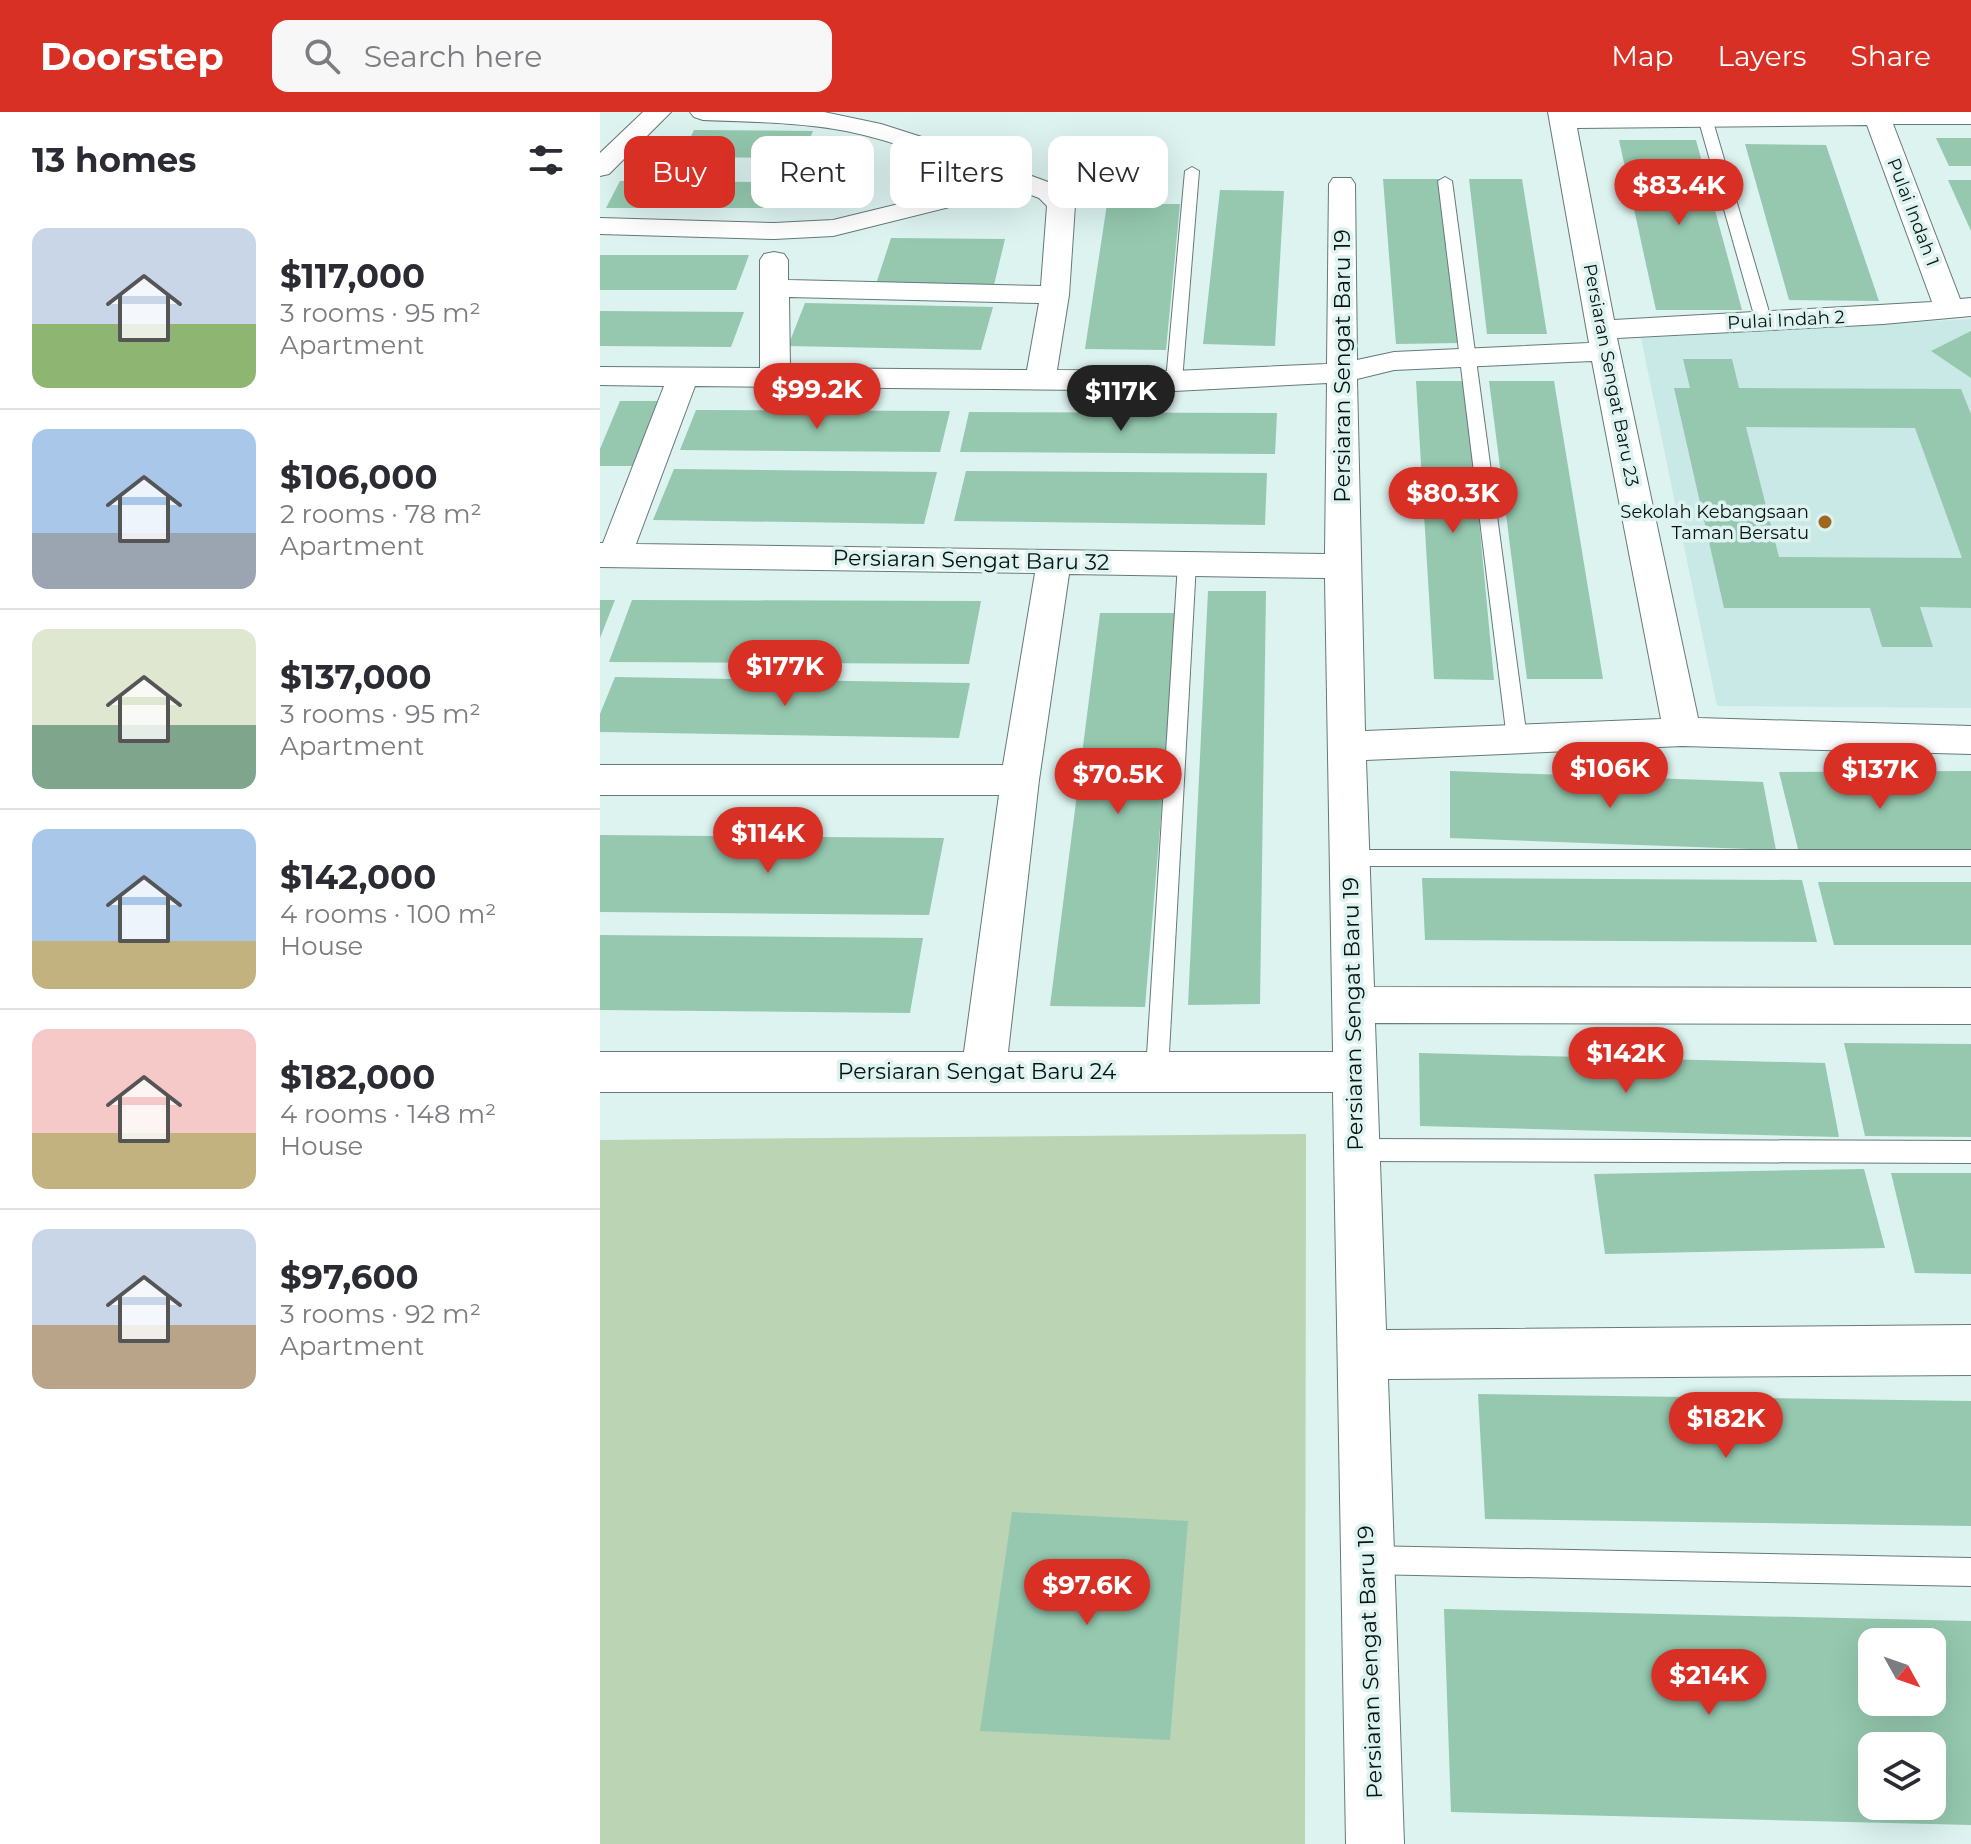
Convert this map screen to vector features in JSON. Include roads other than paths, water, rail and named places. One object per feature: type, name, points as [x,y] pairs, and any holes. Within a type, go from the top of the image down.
[{"type":"street","points":[[600,168],[658,112]]},
{"type":"street","points":[[703,112],[821,119],[890,136]]},
{"type":"street","points":[[1562,116],[1971,116]]},
{"type":"street","name":"Persiaran Sengat Baru 23","points":[[1562,116],[1603,340],[1682,732]]},
{"type":"street","name":"Pulai Indah 1","points":[[1877,116],[1960,308]]},
{"type":"street","name":"Persiaran Sengat Baru 19","points":[[1342,184],[1342,566],[1375,1844]]},
{"type":"street","points":[[1032,186],[1049,192],[1061,205],[1055,295],[1040,381]]},
{"type":"street","points":[[600,226],[774,231],[833,228],[914,208]]},
{"type":"street","points":[[774,231],[775,378]]},
{"type":"street","points":[[774,288],[1055,295]]},
{"type":"street","name":"Pulai Indah 2","points":[[600,376],[1174,381],[1341,373],[1394,361],[1469,358],[1764,322],[1960,308]]},
{"type":"street","points":[[608,555],[683,377]]},
{"type":"street","name":"Persiaran Sengat Baru 32","points":[[608,555],[1342,566]]},
{"type":"street","points":[[984,1070],[1020,780],[1054,561]]},
{"type":"street","points":[[1346,746],[1682,732],[1971,740]]},
{"type":"street","points":[[600,780],[1020,780]]},
{"type":"street","points":[[1353,1005],[1971,1006]]},
{"type":"street","name":"Persiaran Sengat Baru 24","points":[[600,1072],[1354,1072]]},
{"type":"street","points":[[1362,1355],[1971,1350]]},
{"type":"lane","points":[[1705,118],[1764,322]]},
{"type":"lane","points":[[1174,381],[1192,171]]},
{"type":"lane","points":[[1445,181],[1517,739]]},
{"type":"lane","points":[[1157,1071],[1187,563]]},
{"type":"lane","points":[[1349,858],[1971,858]]},
{"type":"lane","points":[[1356,1150],[1971,1152]]},
{"type":"lane","points":[[1367,1560],[1971,1572]]},
{"type":"place","name":"Sekolah Kebangsaan Taman Bersatu","points":[[1825,522]]}]
